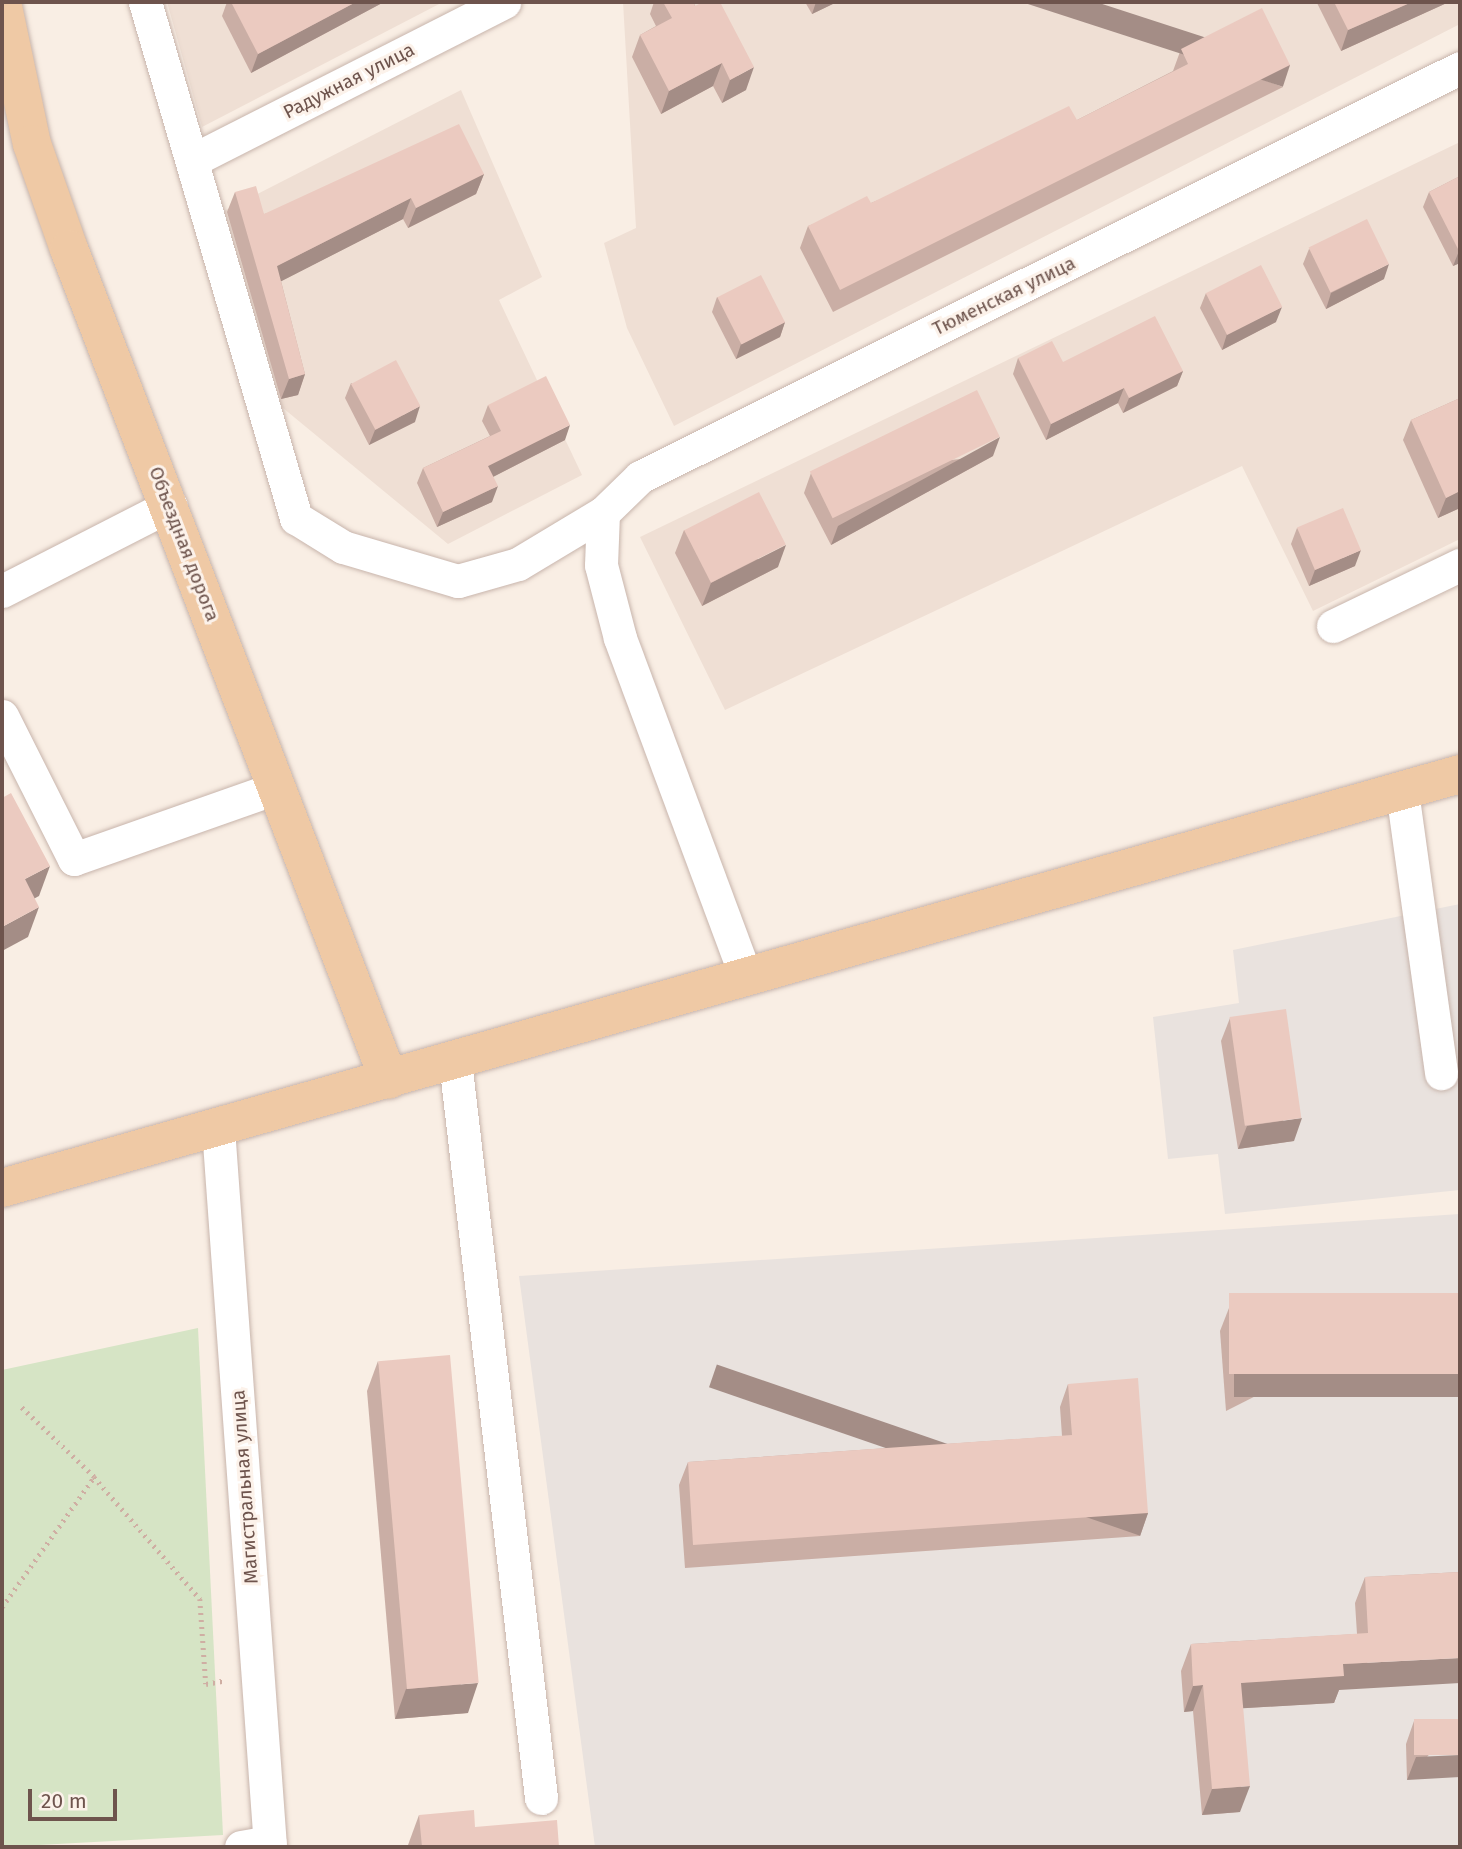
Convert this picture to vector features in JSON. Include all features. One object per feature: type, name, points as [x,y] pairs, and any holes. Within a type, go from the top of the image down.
[{"type":"main road","name":"Объездная дорога","points":[[2,2],[32,144],[389,1080]]},
{"type":"main road","points":[[2,1188],[1460,774]]},
{"type":"street","name":"Тюменская улица","points":[[145,2],[296,518],[343,547],[458,581],[518,564],[603,513],[640,477],[1460,68]]},
{"type":"street","name":"Радужная улица","points":[[193,160],[504,2]]},
{"type":"street","points":[[2,591],[170,505]]},
{"type":"street","points":[[603,513],[601,565],[625,651],[746,977]]},
{"type":"street","points":[[1333,626],[1460,565]]},
{"type":"street","points":[[2,716],[75,859],[278,788]]},
{"type":"street","points":[[1402,791],[1441,1073]]},
{"type":"street","points":[[455,1061],[541,1798]]},
{"type":"street","name":"Магистральная улица","points":[[218,1128],[258,1674],[260,1846]]},
{"type":"path","points":[[19,1405],[94,1476],[200,1599],[206,1684],[258,1674]]},
{"type":"path","points":[[2,1607],[94,1476]]},
{"type":"shaded area","points":[[167,2],[443,2],[202,127]]},
{"type":"shaded area","points":[[623,2],[1460,2],[1460,24],[674,426],[627,328],[604,243],[636,228]]},
{"type":"shaded area","points":[[461,90],[542,277],[499,300],[582,475],[448,544],[266,394],[224,211]]},
{"type":"shaded area","points":[[1460,142],[1460,539],[1313,611],[1242,466],[725,710],[640,537]]},
{"type":"shaded area","points":[[1460,904],[1460,1190],[1225,1214],[1218,1154],[1168,1159],[1153,1017],[1239,1003],[1233,950]]},
{"type":"shaded area","points":[[1460,1214],[1460,1847],[595,1847],[519,1276]]},
{"type":"green space","points":[[198,1328],[223,1835],[2,1847],[2,1370]]},
{"type":"building","points":[[231,2],[356,2],[258,54]]},
{"type":"building","points":[[663,2],[693,2],[695,6],[703,2],[720,2],[754,67],[730,80],[722,63],[669,91],[640,35],[672,18]]},
{"type":"building","points":[[1334,2],[1412,2],[1348,30]]},
{"type":"building","points":[[1262,8],[1290,65],[840,290],[808,226],[867,196],[871,203],[1069,106],[1077,120],[1188,64],[1181,49]]},
{"type":"building","points":[[459,124],[484,174],[416,208],[411,198],[277,266],[305,374],[289,379],[235,192],[256,186],[264,214]]},
{"type":"building","points":[[1460,176],[1460,250],[1459,251],[1429,192]]},
{"type":"building","points":[[1367,219],[1389,264],[1330,292],[1309,247]]},
{"type":"building","points":[[1261,265],[1282,307],[1227,335],[1206,293]]},
{"type":"building","points":[[761,275],[785,322],[741,344],[717,297]]},
{"type":"building","points":[[1155,316],[1183,371],[1129,398],[1124,388],[1051,424],[1018,358],[1052,341],[1063,362]]},
{"type":"building","points":[[396,360],[420,406],[375,430],[351,384]]},
{"type":"building","points":[[546,376],[570,425],[488,466],[498,486],[443,512],[423,468],[501,431],[488,405]]},
{"type":"building","points":[[977,390],[1000,437],[833,518],[810,472]]},
{"type":"building","points":[[1460,398],[1460,491],[1446,498],[1411,420]]},
{"type":"building","points":[[759,492],[786,545],[711,583],[684,530]]},
{"type":"building","points":[[1343,508],[1361,550],[1315,570],[1297,528]]},
{"type":"building","points":[[11,793],[50,866],[25,879],[39,907],[2,927],[2,798]]},
{"type":"building","points":[[1286,1009],[1301,1118],[1245,1126],[1230,1017]]},
{"type":"building","points":[[1229,1293],[1460,1293],[1460,1374],[1229,1374]]},
{"type":"building","points":[[450,1355],[479,1683],[407,1689],[378,1361]]},
{"type":"building","points":[[1138,1378],[1148,1513],[693,1545],[688,1462],[1072,1435],[1068,1384]]},
{"type":"building","points":[[1460,1572],[1460,1658],[1343,1664],[1344,1676],[1241,1683],[1250,1786],[1212,1789],[1203,1685],[1193,1686],[1191,1644],[1368,1633],[1365,1577]]},
{"type":"building","points":[[1414,1719],[1460,1719],[1460,1755],[1414,1755]]},
{"type":"building","points":[[474,1810],[475,1827],[557,1820],[559,1847],[422,1847],[419,1815]]}]
